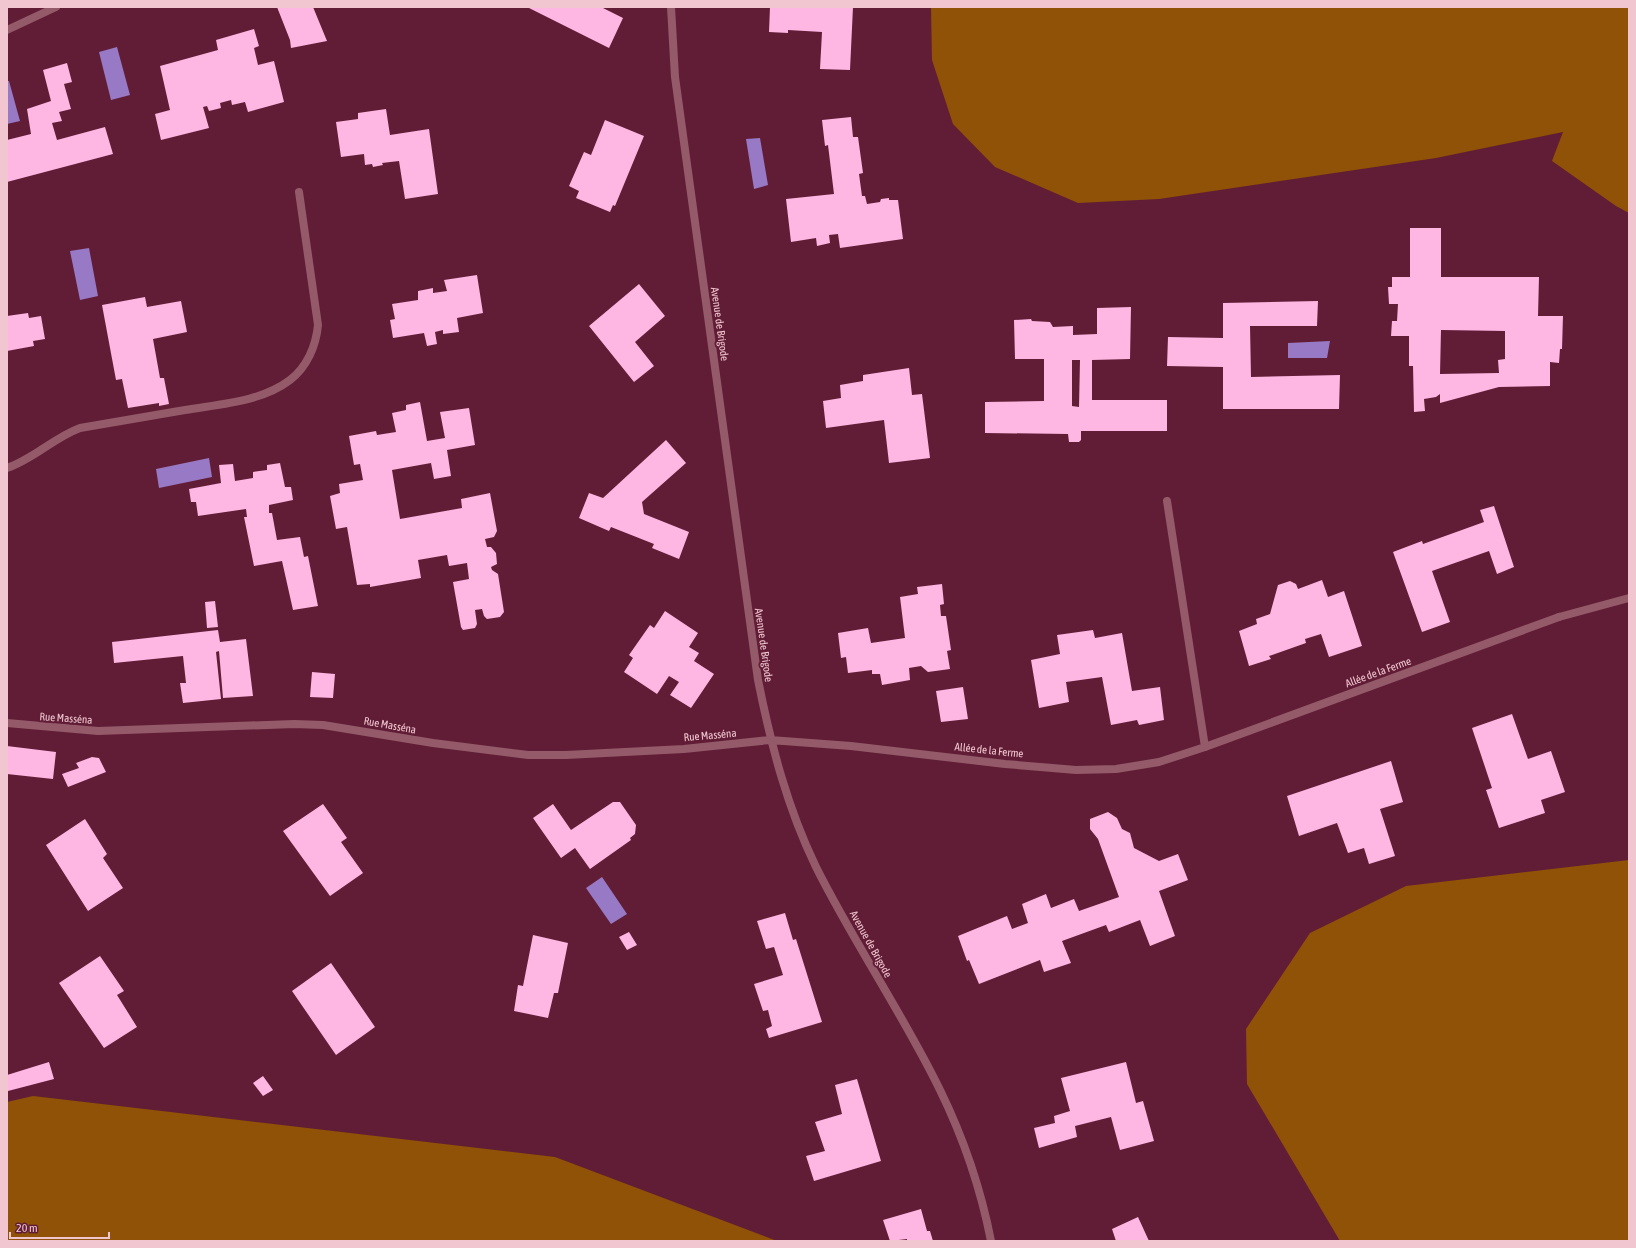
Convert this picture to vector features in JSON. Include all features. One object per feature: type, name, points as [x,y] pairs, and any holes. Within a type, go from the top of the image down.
[{"type":"street","points":[[7,30],[56,7]]},
{"type":"street","name":"Avenue de Brigode","points":[[671,7],[675,78],[758,680],[770,740],[793,813],[816,867],[941,1090],[958,1132],[977,1187],[991,1241]]},
{"type":"street","points":[[7,468],[22,463],[66,433],[80,428],[244,400],[275,389],[290,380],[308,358],[316,338],[318,325],[299,192]]},
{"type":"street","points":[[1167,501],[1205,747]]},
{"type":"street","name":"Allée de la Ferme","points":[[770,740],[851,746],[1005,764],[1076,770],[1116,769],[1159,762],[1205,747],[1559,617],[1629,598]]},
{"type":"street","name":"Rue Masséna","points":[[7,723],[98,731],[294,724],[323,725],[433,744],[528,755],[566,755],[684,748],[770,740]]},
{"type":"shaded area","points":[[931,7],[1629,7],[1629,213],[1616,206],[1552,161],[1563,132],[1436,158],[1159,199],[1078,203],[995,167],[953,124],[932,60]]},
{"type":"shaded area","points":[[117,47],[130,95],[111,100],[99,52]]},
{"type":"shaded area","points":[[7,81],[9,81],[20,121],[7,124]]},
{"type":"shaded area","points":[[760,138],[768,185],[754,189],[746,139]]},
{"type":"shaded area","points":[[89,248],[98,296],[80,300],[70,251]]},
{"type":"shaded area","points":[[1330,341],[1327,358],[1288,358],[1288,343]]},
{"type":"shaded area","points":[[209,458],[212,477],[159,488],[156,469]]},
{"type":"shaded area","points":[[1629,860],[1629,1241],[1340,1241],[1247,1084],[1246,1029],[1310,933],[1406,886]]},
{"type":"shaded area","points":[[602,877],[627,914],[611,924],[586,888]]},
{"type":"shaded area","points":[[33,1096],[555,1157],[777,1241],[7,1241],[7,1102]]},
{"type":"building","points":[[277,7],[313,7],[327,41],[291,48],[290,40]]},
{"type":"building","points":[[527,7],[601,7],[623,18],[609,48]]},
{"type":"building","points":[[770,7],[853,7],[850,70],[820,69],[822,32],[788,30],[788,33],[769,32]]},
{"type":"building","points":[[254,29],[259,46],[254,48],[258,65],[274,61],[284,102],[248,112],[245,102],[232,105],[231,100],[220,103],[221,108],[209,111],[207,106],[203,107],[209,128],[161,140],[155,114],[170,110],[160,66],[218,50],[216,40]]},
{"type":"building","points":[[67,63],[72,82],[64,84],[71,109],[59,112],[62,121],[52,123],[57,140],[105,127],[113,154],[7,182],[7,140],[31,134],[27,109],[51,101],[43,70]]},
{"type":"building","points":[[386,109],[390,135],[429,129],[438,194],[405,199],[399,161],[382,163],[383,165],[373,167],[372,164],[365,165],[364,154],[341,157],[336,122],[358,119],[358,113]]},
{"type":"building","points":[[851,117],[853,137],[858,137],[863,173],[859,174],[862,196],[865,196],[867,204],[880,202],[881,199],[889,198],[889,200],[898,200],[903,239],[840,248],[838,234],[829,235],[830,243],[817,246],[816,238],[791,242],[786,199],[834,194],[828,145],[825,146],[822,120]]},
{"type":"building","points":[[605,120],[644,136],[615,206],[613,205],[610,212],[576,198],[579,191],[569,186],[584,152],[591,155]]},
{"type":"building","points":[[1410,228],[1441,228],[1441,277],[1539,277],[1538,316],[1563,316],[1562,349],[1560,349],[1559,363],[1550,362],[1550,386],[1499,387],[1440,403],[1440,394],[1436,397],[1424,399],[1425,411],[1414,412],[1413,366],[1409,366],[1409,336],[1391,336],[1392,321],[1397,321],[1398,304],[1389,304],[1388,287],[1392,287],[1392,277],[1410,277]],"holes":[[[1441,330],[1505,331],[1505,359],[1498,360],[1499,373],[1440,374]]]},
{"type":"building","points":[[477,275],[483,313],[457,318],[459,332],[443,334],[443,330],[435,332],[437,344],[427,346],[424,333],[393,338],[390,320],[395,319],[392,304],[418,300],[418,291],[433,288],[433,293],[447,291],[444,280]]},
{"type":"building","points":[[639,284],[665,316],[635,342],[654,366],[634,382],[589,326]]},
{"type":"building","points":[[145,297],[147,307],[181,301],[187,332],[153,339],[160,378],[164,378],[169,404],[159,406],[159,403],[128,408],[122,379],[116,380],[102,305]]},
{"type":"building","points":[[1318,301],[1317,326],[1250,326],[1251,377],[1340,375],[1339,409],[1223,409],[1223,367],[1167,366],[1168,337],[1223,338],[1223,303]]},
{"type":"building","points":[[1131,307],[1130,359],[1092,360],[1092,400],[1167,400],[1167,431],[1081,431],[1081,440],[1079,442],[1069,442],[1068,434],[985,433],[985,402],[1044,401],[1044,359],[1015,359],[1014,320],[1031,319],[1032,321],[1050,322],[1053,327],[1073,326],[1073,335],[1097,334],[1097,308]],"holes":[[[1072,360],[1080,360],[1079,407],[1072,406]]]},
{"type":"building","points":[[28,313],[29,318],[41,316],[45,339],[33,341],[34,346],[7,351],[7,316]]},
{"type":"building","points":[[909,368],[912,395],[922,394],[930,458],[889,463],[884,420],[826,428],[823,401],[841,398],[840,385],[863,381],[863,375]]},
{"type":"building","points":[[420,402],[427,441],[445,438],[440,412],[469,408],[475,445],[447,450],[451,476],[434,479],[431,463],[392,470],[400,519],[462,508],[461,499],[490,493],[497,531],[494,537],[485,539],[487,547],[491,547],[496,553],[497,564],[491,567],[492,570],[498,574],[504,612],[500,617],[487,619],[484,616],[482,609],[475,610],[477,624],[475,628],[463,630],[461,627],[453,582],[469,579],[467,563],[449,566],[447,555],[418,560],[421,578],[370,587],[370,584],[357,585],[347,527],[336,529],[330,496],[340,493],[339,484],[363,480],[360,464],[354,465],[349,436],[376,431],[377,435],[396,432],[392,413],[406,410],[406,405]]},
{"type":"building","points":[[666,440],[686,463],[642,502],[644,514],[689,532],[679,559],[652,548],[654,544],[611,527],[609,531],[579,518],[589,493],[603,498]]},
{"type":"building","points":[[280,463],[285,487],[291,487],[293,500],[269,505],[269,513],[272,513],[277,540],[300,537],[304,557],[308,556],[318,606],[293,610],[282,561],[254,566],[244,517],[247,517],[246,509],[198,516],[196,502],[191,502],[189,489],[221,483],[219,465],[233,464],[235,481],[253,478],[253,472],[267,470],[267,465]]},
{"type":"building","points":[[1494,506],[1514,567],[1497,574],[1489,551],[1432,571],[1450,622],[1422,632],[1393,552],[1422,541],[1423,544],[1484,522],[1480,510]]},
{"type":"building","points":[[1322,580],[1328,597],[1344,591],[1362,646],[1329,657],[1321,634],[1305,639],[1306,643],[1269,656],[1271,659],[1249,666],[1239,631],[1257,624],[1256,619],[1270,614],[1278,585],[1290,581],[1296,584],[1298,589]]},
{"type":"building","points":[[942,584],[944,604],[940,605],[941,616],[946,616],[951,650],[947,651],[950,669],[928,672],[921,666],[909,668],[910,680],[882,685],[880,674],[872,674],[872,670],[848,673],[846,657],[841,658],[838,633],[868,628],[871,643],[905,638],[900,597],[918,594],[917,587]]},
{"type":"building","points":[[215,601],[218,627],[207,628],[205,602]]},
{"type":"building","points":[[665,611],[698,633],[689,647],[699,653],[694,661],[714,674],[691,708],[670,695],[679,682],[669,676],[657,694],[624,672],[633,658],[629,655],[650,625],[654,628]]},
{"type":"building","points":[[218,630],[220,642],[246,639],[253,696],[223,698],[219,651],[216,652],[221,699],[183,703],[180,683],[186,683],[183,656],[114,663],[112,642]]},
{"type":"building","points":[[1093,630],[1095,638],[1122,633],[1132,691],[1160,687],[1164,720],[1139,725],[1137,720],[1111,725],[1102,677],[1066,682],[1069,702],[1039,708],[1031,660],[1060,654],[1057,635]]},
{"type":"building","points":[[312,672],[335,674],[333,698],[310,697]]},
{"type":"building","points":[[963,687],[968,719],[941,722],[936,691]]},
{"type":"building","points":[[1512,714],[1528,759],[1551,751],[1565,792],[1541,800],[1545,813],[1499,828],[1486,790],[1492,788],[1472,728]]},
{"type":"building","points":[[7,746],[56,752],[53,779],[7,774]]},
{"type":"building","points":[[92,757],[99,758],[106,772],[68,787],[62,774],[79,768],[76,763]]},
{"type":"building","points":[[1391,761],[1403,802],[1380,809],[1395,856],[1369,864],[1364,848],[1348,853],[1337,823],[1299,836],[1287,796]]},
{"type":"building","points":[[613,802],[620,802],[636,825],[635,834],[630,838],[631,840],[590,869],[575,848],[561,858],[533,818],[553,804],[571,830]]},
{"type":"building","points":[[323,804],[347,838],[341,842],[363,873],[330,896],[283,831]]},
{"type":"building","points":[[1108,812],[1117,818],[1122,829],[1130,833],[1134,848],[1159,861],[1178,854],[1188,880],[1159,891],[1175,936],[1150,946],[1140,920],[1109,932],[1106,925],[1062,941],[1071,963],[1044,972],[1040,960],[979,984],[969,960],[967,961],[958,936],[1007,916],[1012,929],[1028,923],[1022,904],[1046,894],[1051,908],[1074,899],[1079,911],[1119,897],[1098,839],[1090,829],[1090,819]]},
{"type":"building","points":[[85,819],[107,854],[103,858],[123,888],[88,911],[46,845]]},
{"type":"building","points":[[785,913],[793,940],[796,939],[822,1022],[769,1038],[766,1029],[772,1026],[768,1010],[763,1011],[754,984],[783,975],[774,947],[766,949],[757,921]]},
{"type":"building","points":[[629,932],[637,945],[627,950],[619,937]]},
{"type":"building","points":[[533,935],[568,943],[558,993],[554,993],[548,1018],[514,1011],[518,985],[523,986]]},
{"type":"building","points":[[100,956],[124,991],[117,995],[137,1027],[104,1048],[59,983]]},
{"type":"building","points":[[331,963],[375,1027],[336,1055],[292,991]]},
{"type":"building","points":[[49,1062],[54,1079],[8,1091],[7,1075]]},
{"type":"building","points":[[1126,1062],[1136,1103],[1143,1101],[1154,1141],[1120,1150],[1111,1117],[1075,1126],[1077,1137],[1039,1148],[1034,1128],[1055,1123],[1054,1116],[1070,1111],[1061,1078]]},
{"type":"building","points":[[263,1076],[273,1090],[263,1096],[253,1083]]},
{"type":"building","points":[[857,1079],[881,1161],[814,1181],[806,1156],[825,1151],[815,1122],[842,1114],[835,1085]]},
{"type":"building","points":[[921,1209],[927,1231],[930,1231],[933,1241],[907,1241],[907,1239],[890,1241],[883,1220]]},
{"type":"building","points":[[1138,1217],[1149,1241],[1116,1241],[1112,1229]]}]
